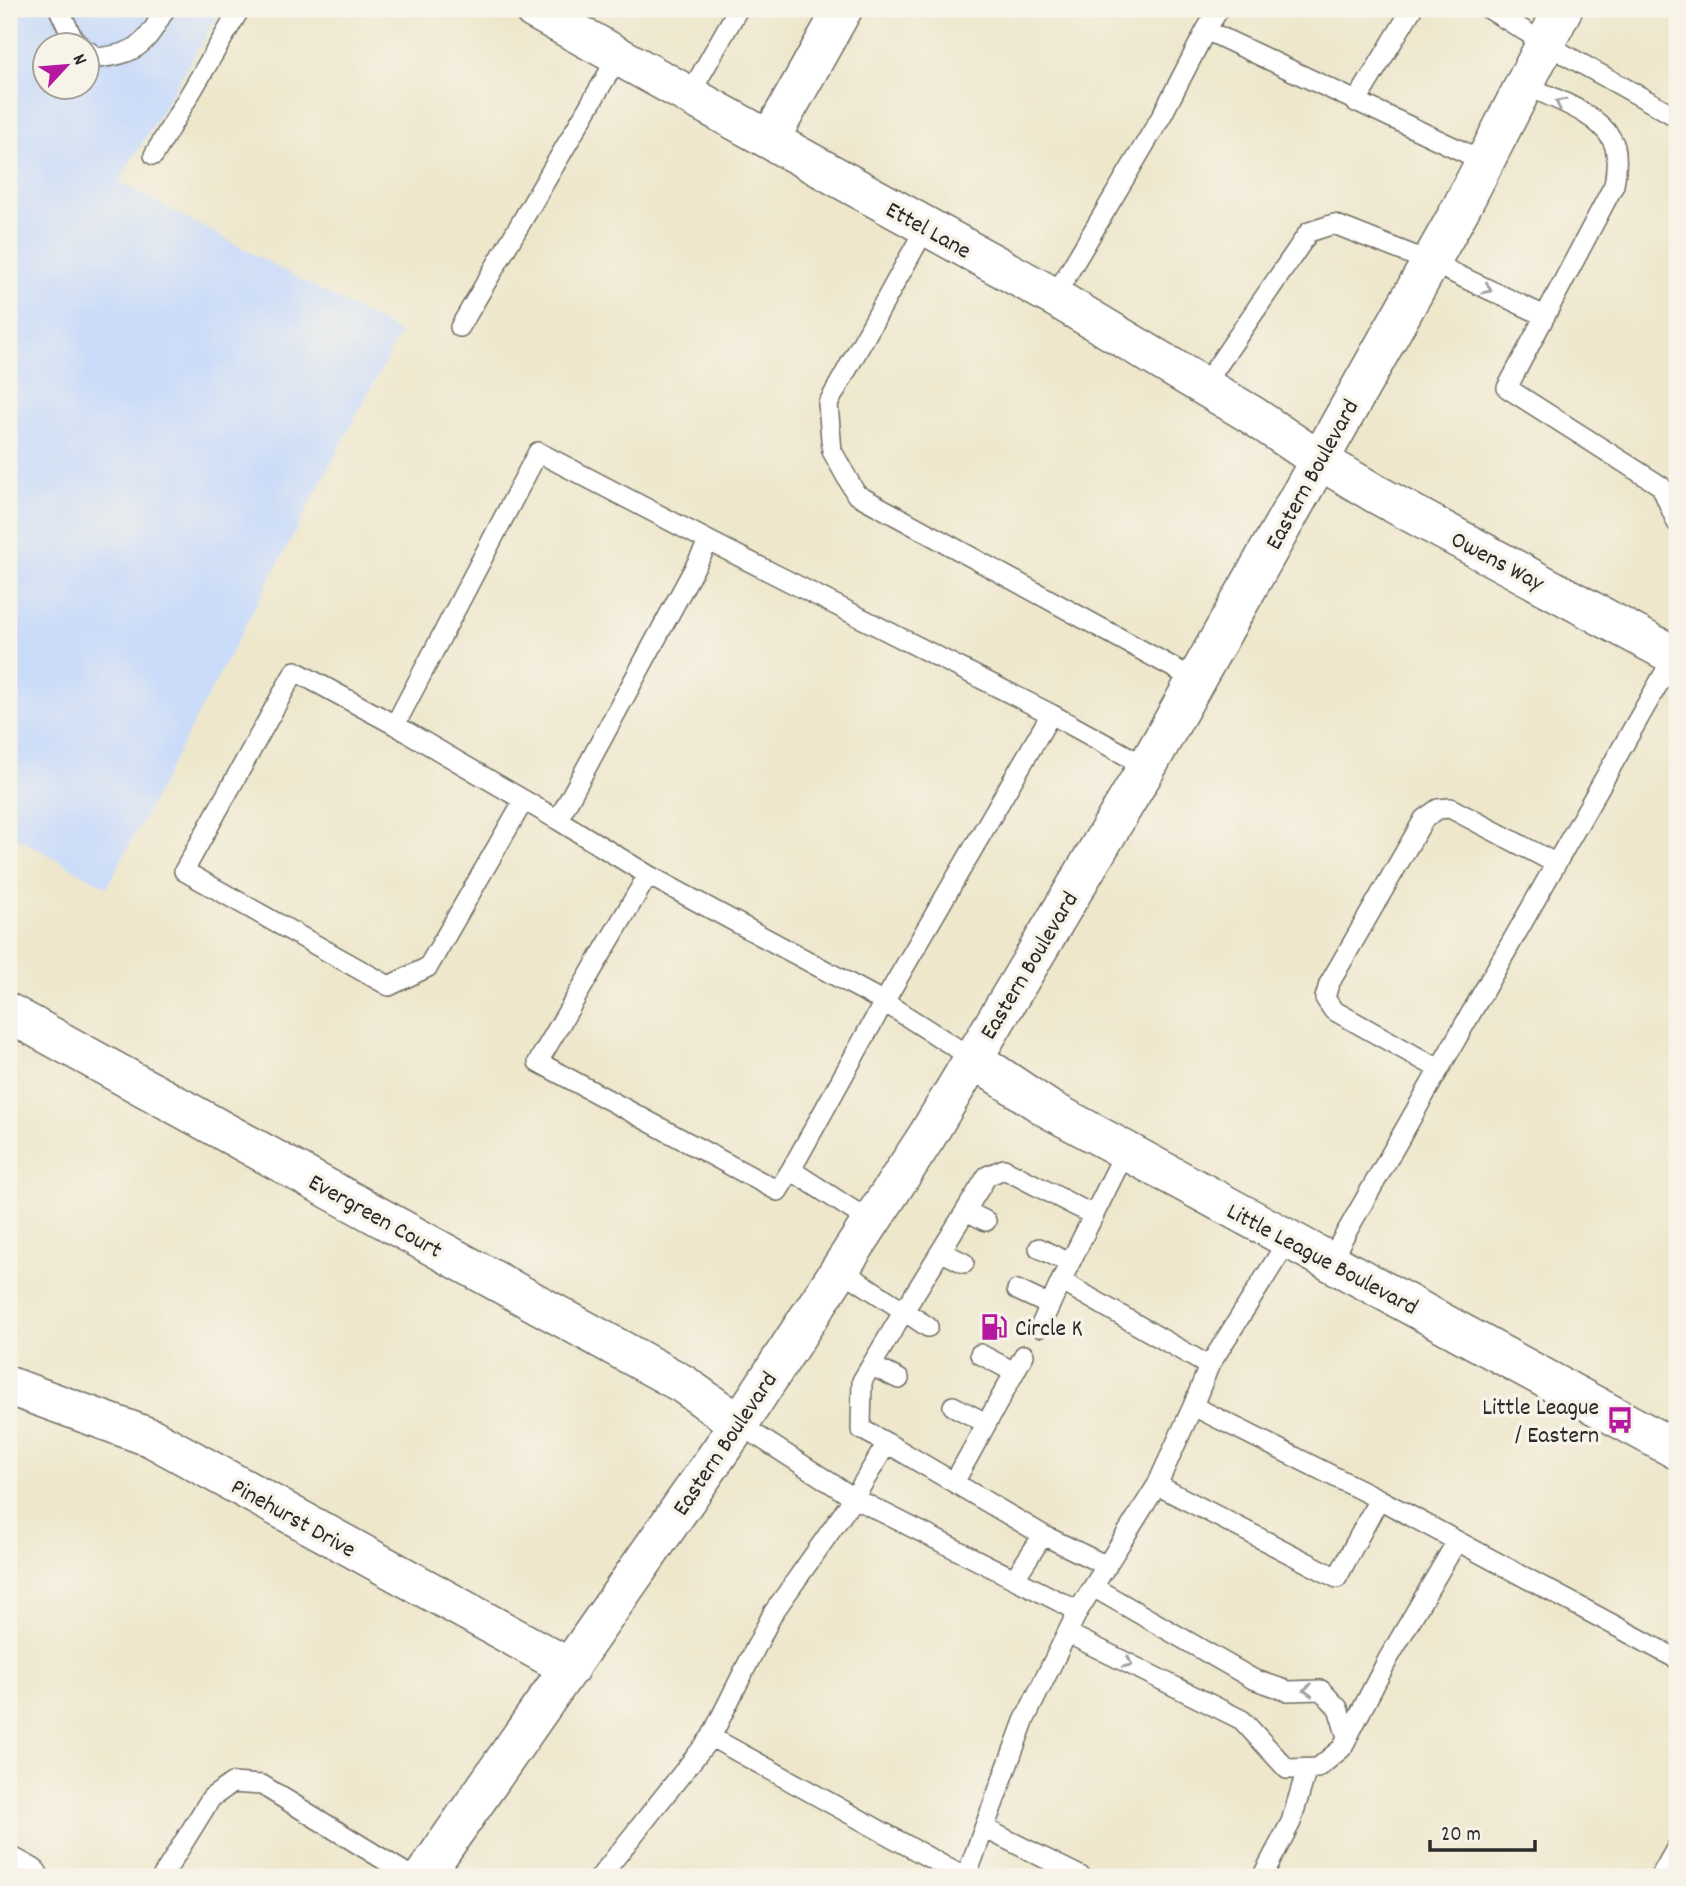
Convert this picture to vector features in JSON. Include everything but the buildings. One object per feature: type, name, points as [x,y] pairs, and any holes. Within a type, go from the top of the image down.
[{"type":"street","name":"Ettel Lane","points":[[533,9],[1054,297],[1319,460]]},
{"type":"street","points":[[770,139],[843,9]]},
{"type":"street","name":"Eastern Boulevard","points":[[423,1877],[739,1423],[871,1222],[972,1058],[1147,767],[1485,162],[1563,9]]},
{"type":"street","name":"Owens Way","points":[[1319,460],[1676,654]]},
{"type":"street","name":"Evergreen Court","points":[[9,1013],[683,1384],[739,1423]]},
{"type":"street","name":"Little League Boulevard","points":[[972,1058],[1047,1108],[1677,1450]]},
{"type":"street","name":"Pinehurst Drive","points":[[9,1385],[152,1438],[570,1668]]},
{"type":"street","points":[[9,1866],[29,1877]]},
{"type":"lane","points":[[59,9],[70,32]]},
{"type":"lane","points":[[102,58],[124,56],[148,40],[165,9]]},
{"type":"lane","points":[[154,155],[240,9]]},
{"type":"lane","points":[[690,94],[738,9]]},
{"type":"lane","points":[[1054,297],[1161,117],[1219,9]]},
{"type":"lane","points":[[1356,102],[1412,9]]},
{"type":"lane","points":[[1489,9],[1677,117]]},
{"type":"lane","points":[[1206,30],[1485,162]]},
{"type":"lane","points":[[460,327],[619,55]]},
{"type":"lane","points":[[1523,84],[1598,122],[1615,146],[1614,185],[1507,387],[1661,486],[1677,523]]},
{"type":"lane","points":[[1203,387],[1310,232],[1334,224],[1430,262],[1545,316]]},
{"type":"lane","points":[[926,227],[828,404],[832,451],[856,494],[1196,680]]},
{"type":"lane","points":[[395,725],[538,452],[1051,714],[1147,767]]},
{"type":"lane","points":[[558,820],[709,541]]},
{"type":"lane","points":[[1330,1261],[1676,654]]},
{"type":"lane","points":[[524,800],[428,967],[390,986],[184,872],[295,671],[395,725],[524,800],[558,820],[648,875],[884,1002],[972,1058]]},
{"type":"lane","points":[[648,875],[538,1062],[778,1191],[1051,714]]},
{"type":"lane","points":[[1439,1069],[1333,1010],[1325,998],[1329,984],[1424,819],[1438,809],[1450,808],[1555,863]]},
{"type":"lane","points":[[1040,1327],[1126,1150]]},
{"type":"lane","points":[[1093,1215],[1004,1169],[987,1176],[862,1381],[861,1429],[955,1481],[1043,1535],[1107,1566]]},
{"type":"lane","points":[[791,1170],[871,1222]]},
{"type":"lane","points":[[966,1211],[986,1221]]},
{"type":"lane","points":[[711,1737],[965,1877],[1024,1721],[1067,1633],[1157,1485],[1209,1366],[1289,1239]]},
{"type":"lane","points":[[1038,1248],[1065,1272],[1209,1366]]},
{"type":"lane","points":[[942,1252],[964,1263]]},
{"type":"lane","points":[[840,1269],[928,1326]]},
{"type":"lane","points":[[1017,1290],[1049,1306]]},
{"type":"lane","points":[[955,1481],[1019,1364],[980,1354]]},
{"type":"lane","points":[[872,1366],[899,1379]]},
{"type":"lane","points":[[953,1406],[986,1423]]},
{"type":"lane","points":[[1193,1406],[1379,1499],[1677,1660]]},
{"type":"lane","points":[[739,1423],[854,1498],[1079,1611]]},
{"type":"lane","points":[[600,1877],[711,1737],[773,1613],[854,1498],[887,1443]]},
{"type":"lane","points":[[1157,1485],[1337,1578],[1379,1499]]},
{"type":"lane","points":[[1015,1578],[1043,1535]]},
{"type":"lane","points":[[1067,1633],[1242,1720],[1287,1769],[1318,1768],[1342,1748],[1457,1541]]},
{"type":"lane","points":[[1093,1587],[1253,1679],[1288,1691],[1321,1690],[1338,1708],[1347,1737]]},
{"type":"lane","points":[[1262,1877],[1291,1822],[1307,1769]]},
{"type":"lane","points":[[162,1877],[211,1798],[232,1783],[262,1785],[412,1877]]},
{"type":"lane","points":[[984,1828],[1082,1877]]},
{"type":"lane","points":[[1660,1877],[1677,1847]]},
{"type":"shaded area","points":[[9,9],[222,9],[119,182],[400,333],[107,887],[9,833]]},
{"type":"place","name":"Circle K","points":[[994,1327]]},
{"type":"place","name":"Little League / Eastern","points":[[1620,1420]]}]
